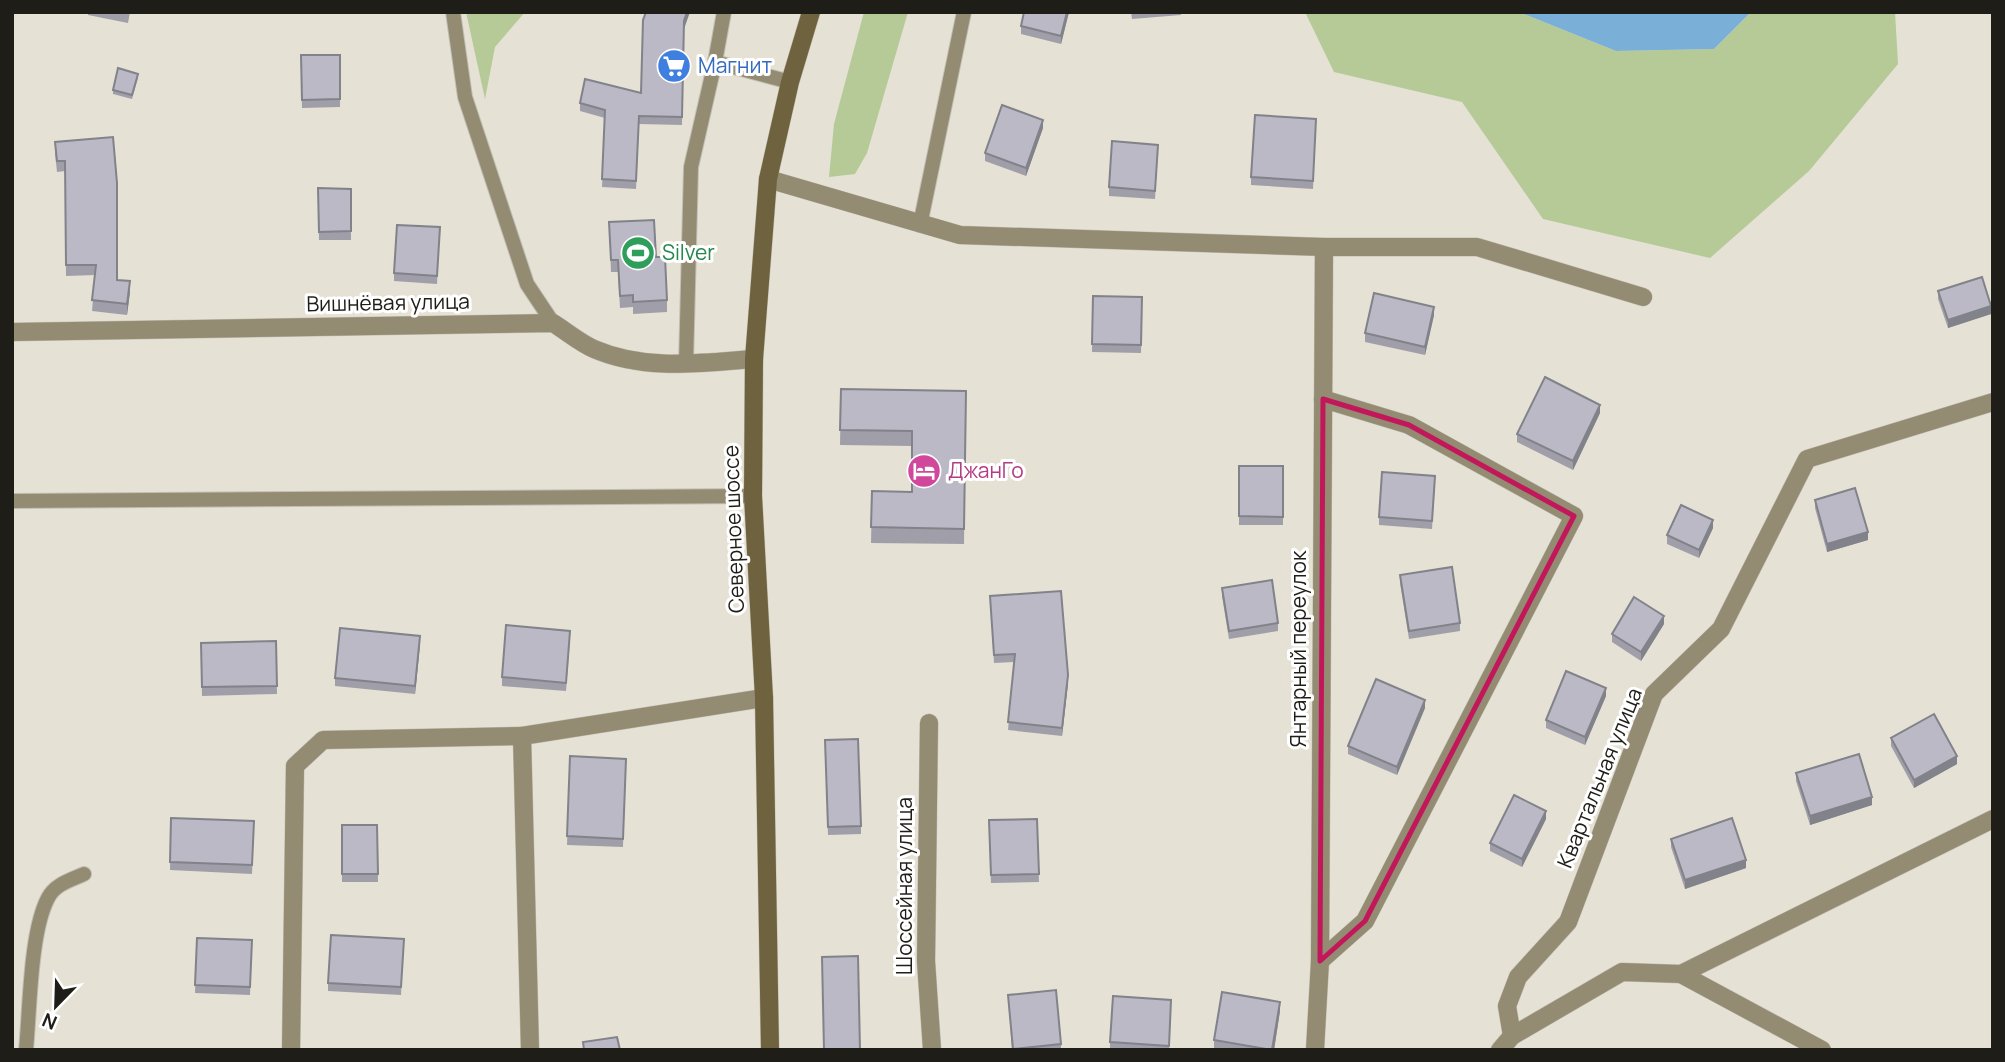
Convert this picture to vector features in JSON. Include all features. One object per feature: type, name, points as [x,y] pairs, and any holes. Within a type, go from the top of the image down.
[{"type":"main road","name":"Северное шоссе","points":[[770,1050],[764,698],[753,496],[754,359],[768,179],[790,82],[811,12]]},
{"type":"street","points":[[768,179],[960,235],[1324,247],[1477,247],[1643,297]]},
{"type":"street","name":"Янтарный переулок","points":[[1315,1050],[1320,961],[1324,247]]},
{"type":"street","name":"Вишнёвая улица","points":[[12,332],[553,323]]},
{"type":"street","points":[[553,323],[593,349],[637,363],[686,364],[754,359]]},
{"type":"street","points":[[1320,961],[1365,921],[1574,516],[1409,425],[1323,399]]},
{"type":"street","name":"Квартальная улица","points":[[1512,1036],[1507,1006],[1518,977],[1568,922],[1654,694],[1721,629],[1807,459],[1993,402]]},
{"type":"street","points":[[292,1050],[295,766],[323,740],[522,736],[764,698]]},
{"type":"street","name":"Шоссейная улица","points":[[929,723],[926,961],[933,1050]]},
{"type":"street","points":[[522,736],[530,1050]]},
{"type":"street","points":[[1681,974],[1993,819]]},
{"type":"street","points":[[1500,1050],[1512,1036],[1622,972],[1681,974],[1822,1050]]},
{"type":"lane","points":[[453,12],[465,97],[527,284],[553,323]]},
{"type":"lane","points":[[686,364],[691,167],[724,12]]},
{"type":"lane","points":[[920,225],[964,12]]},
{"type":"lane","points":[[715,62],[790,82]]},
{"type":"lane","points":[[12,501],[753,496]]},
{"type":"lane","points":[[26,1050],[39,926],[48,896],[62,883],[84,874]]},
{"type":"highlighted area","points":[[1323,399],[1409,425],[1574,516],[1365,921],[1320,961]]},
{"type":"green space","points":[[466,12],[525,12],[495,47],[485,99]]},
{"type":"green space","points":[[864,12],[908,12],[867,153],[855,174],[829,177],[834,124]]},
{"type":"green space","points":[[1305,12],[1519,12],[1616,51],[1714,49],[1751,12],[1895,12],[1898,64],[1809,171],[1710,258],[1543,219],[1462,102],[1334,72]]},
{"type":"water","points":[[1519,12],[1751,12],[1714,49],[1616,51]]},
{"type":"building","points":[[646,12],[687,12],[684,21],[682,117],[639,116],[636,181],[602,179],[605,110],[580,103],[585,79],[641,93],[643,20]]},
{"type":"building","points":[[1024,12],[1067,12],[1061,36],[1021,26]]},
{"type":"building","points":[[301,55],[340,55],[340,99],[302,100]]},
{"type":"building","points":[[118,68],[138,74],[132,95],[113,90]]},
{"type":"building","points":[[1002,105],[1043,120],[1026,168],[985,153]]},
{"type":"building","points":[[1255,115],[1316,119],[1313,181],[1251,177]]},
{"type":"building","points":[[113,137],[117,183],[117,280],[130,281],[127,304],[92,300],[96,265],[66,265],[65,161],[57,161],[55,142]]},
{"type":"building","points":[[1112,141],[1158,145],[1155,191],[1109,187]]},
{"type":"building","points":[[318,188],[351,189],[351,231],[319,232]]},
{"type":"building","points":[[654,220],[656,257],[665,257],[667,300],[633,302],[633,295],[620,296],[618,260],[611,260],[609,222]]},
{"type":"building","points":[[397,225],[440,227],[437,276],[394,273]]},
{"type":"building","points":[[1982,277],[1991,306],[1948,320],[1938,291]]},
{"type":"building","points":[[1374,293],[1434,307],[1425,347],[1365,333]]},
{"type":"building","points":[[1093,296],[1142,297],[1141,345],[1092,344]]},
{"type":"building","points":[[1545,377],[1600,405],[1573,461],[1517,434]]},
{"type":"building","points":[[841,389],[966,391],[964,529],[871,527],[872,491],[912,492],[912,431],[840,430]]},
{"type":"building","points":[[1239,466],[1283,466],[1283,517],[1239,516]]},
{"type":"building","points":[[1382,472],[1435,476],[1432,521],[1379,517]]},
{"type":"building","points":[[1855,488],[1868,532],[1827,544],[1815,500]]},
{"type":"building","points":[[1681,505],[1713,520],[1699,550],[1667,535]]},
{"type":"building","points":[[1452,567],[1460,623],[1409,631],[1400,575]]},
{"type":"building","points":[[1272,580],[1278,623],[1229,631],[1222,588]]},
{"type":"building","points":[[1061,591],[1068,675],[1062,728],[1008,722],[1015,654],[994,655],[990,596]]},
{"type":"building","points":[[1634,597],[1664,616],[1641,652],[1612,634]]},
{"type":"building","points":[[506,625],[570,631],[566,683],[502,677]]},
{"type":"building","points":[[340,628],[420,636],[415,686],[335,678]]},
{"type":"building","points":[[276,641],[277,686],[202,687],[201,643]]},
{"type":"building","points":[[1566,671],[1606,688],[1585,737],[1546,720]]},
{"type":"building","points":[[1376,679],[1425,700],[1397,767],[1348,746]]},
{"type":"building","points":[[1934,714],[1957,756],[1914,780],[1891,738]]},
{"type":"building","points":[[858,739],[861,826],[828,827],[825,740]]},
{"type":"building","points":[[1859,754],[1872,797],[1810,816],[1796,773]]},
{"type":"building","points":[[570,756],[626,759],[623,839],[567,836]]},
{"type":"building","points":[[1514,795],[1546,811],[1522,859],[1490,843]]},
{"type":"building","points":[[171,818],[254,821],[252,865],[170,862]]},
{"type":"building","points":[[1732,818],[1746,860],[1685,880],[1671,839]]},
{"type":"building","points":[[1037,819],[1039,874],[991,875],[989,820]]},
{"type":"building","points":[[342,825],[377,825],[378,874],[342,874]]},
{"type":"building","points":[[331,935],[404,939],[401,987],[328,983]]},
{"type":"building","points":[[197,938],[252,940],[250,987],[195,985]]},
{"type":"building","points":[[858,956],[860,1050],[824,1050],[822,957]]},
{"type":"building","points":[[1056,990],[1061,1044],[1013,1049],[1008,995]]},
{"type":"building","points":[[1222,992],[1280,1002],[1272,1050],[1214,1040]]},
{"type":"building","points":[[1113,996],[1171,1000],[1169,1046],[1110,1042]]},
{"type":"building","points":[[617,1037],[620,1050],[584,1050],[583,1042]]},
{"type":"place","name":"Магнит","points":[[674,66]]},
{"type":"place","name":"Silver","points":[[638,253]]},
{"type":"place","name":"ДжанГо","points":[[924,471]]}]
